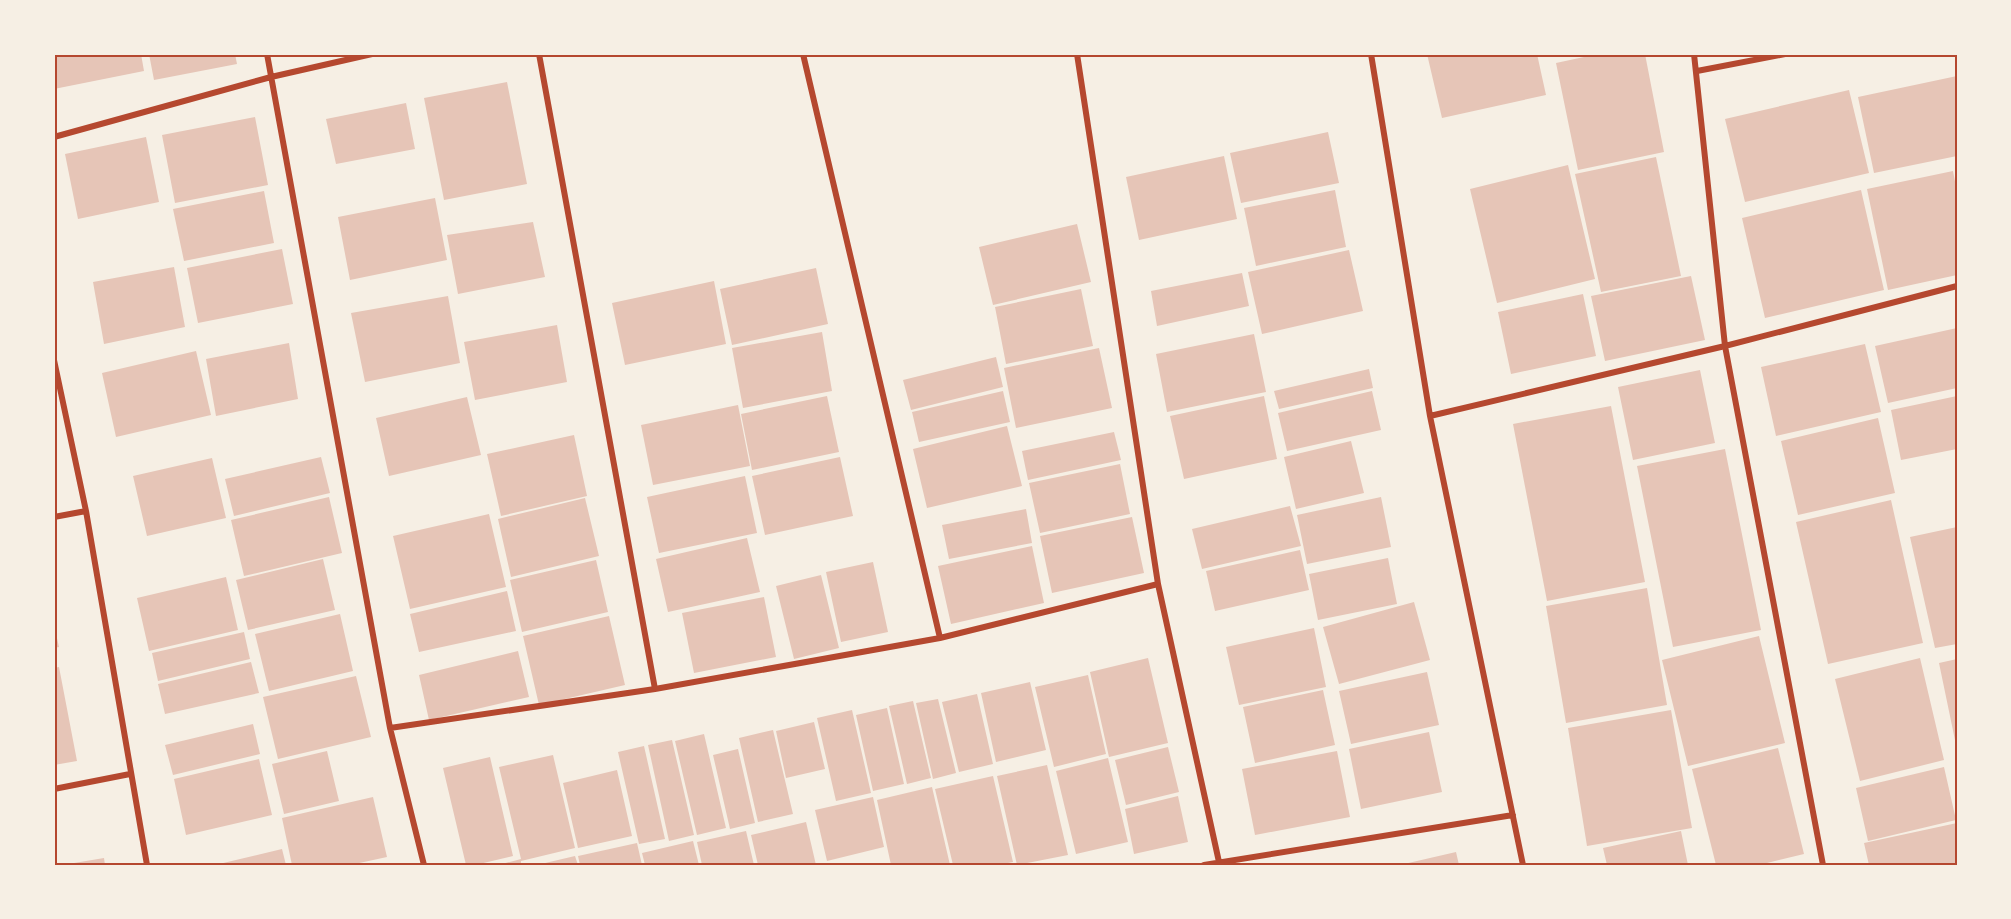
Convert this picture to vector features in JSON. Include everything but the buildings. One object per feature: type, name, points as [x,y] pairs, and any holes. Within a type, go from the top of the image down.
[{"type":"street","points":[[267,54],[390,728],[424,865]]},
{"type":"street","points":[[54,137],[271,77],[372,54]]},
{"type":"street","points":[[539,54],[655,689]]},
{"type":"street","points":[[803,54],[940,638]]},
{"type":"street","points":[[1077,54],[1158,584],[1219,862]]},
{"type":"street","points":[[1371,54],[1430,416],[1523,865]]},
{"type":"street","points":[[1694,54],[1725,346],[1823,865]]},
{"type":"street","points":[[1697,71],[1785,54]]},
{"type":"street","points":[[1430,416],[1725,346],[1957,286]]},
{"type":"street","points":[[54,360],[86,511],[147,865]]},
{"type":"street","points":[[54,518],[86,511]]},
{"type":"street","points":[[390,728],[655,689],[940,638],[1158,584]]},
{"type":"street","points":[[54,789],[130,774]]},
{"type":"street","points":[[1204,865],[1513,815]]}]
